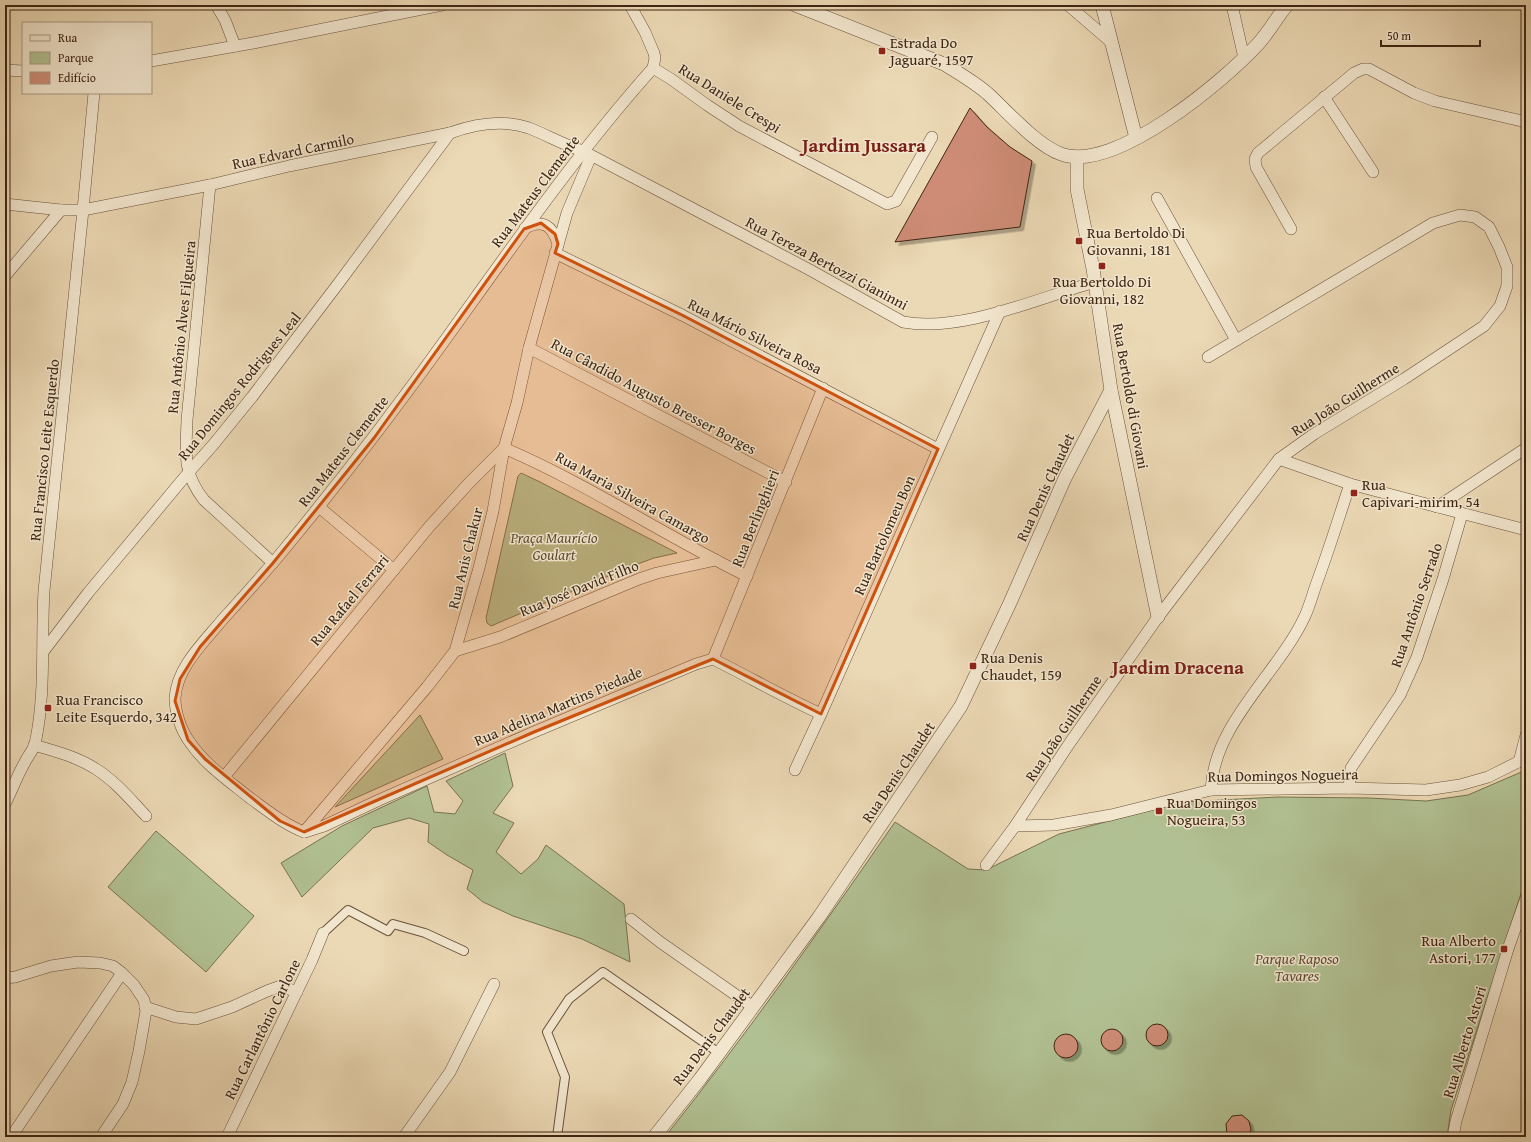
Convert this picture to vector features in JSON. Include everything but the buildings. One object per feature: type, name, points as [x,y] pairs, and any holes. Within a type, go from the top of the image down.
[{"type":"street","points":[[216,5],[225,20],[235,46]]},
{"type":"street","points":[[152,61],[442,5]]},
{"type":"street","points":[[630,5],[645,32],[654,53],[655,58],[653,68]]},
{"type":"street","points":[[795,5],[944,64],[962,74],[986,92],[1021,125],[1050,148],[1060,154],[1077,157],[1100,153],[1136,138],[1190,104],[1244,58],[1267,33],[1287,5]]},
{"type":"street","points":[[1068,5],[1111,42]]},
{"type":"street","points":[[1102,5],[1136,138]]},
{"type":"street","points":[[1232,5],[1244,58]]},
{"type":"street","name":"Rua Daniele Crespi","points":[[653,68],[739,126],[887,204],[896,201],[932,137]]},
{"type":"street","name":"Rua Mateus Clemente","points":[[304,832],[280,821],[224,777],[188,740],[176,710],[176,691],[180,679],[200,647],[273,563],[374,438],[524,229],[587,154],[653,68]]},
{"type":"street","points":[[1291,229],[1256,167],[1255,159],[1258,153],[1354,73],[1363,69],[1369,69],[1389,81],[1421,96],[1526,122]]},
{"type":"street","points":[[5,70],[22,71]]},
{"type":"street","name":"Rua Francisco Leite Esquerdo","points":[[5,804],[24,762],[34,746],[40,715],[44,591],[84,210],[94,94]]},
{"type":"street","points":[[1324,97],[1373,172]]},
{"type":"street","name":"Rua Edvard Carmilo","points":[[5,204],[61,210],[84,210],[210,185],[289,166],[450,133],[466,127],[484,124],[514,124],[529,128],[587,154]]},
{"type":"street","name":"Rua Domingos Rodrigues Leal","points":[[43,652],[88,593],[252,397],[450,133]]},
{"type":"street","name":"Rua Anis Chakur","points":[[304,832],[427,688],[455,651],[479,568],[504,448],[517,403],[529,348],[566,213],[587,154]]},
{"type":"street","name":"Rua Tereza Bertozzi Gianinni","points":[[587,154],[810,270],[903,322],[933,324],[976,318],[1095,282]]},
{"type":"street","name":"Rua Bertoldo di Giovani","points":[[1077,157],[1077,189],[1095,282],[1111,390],[1158,617]]},
{"type":"street","name":"Rua Antônio Alves Filgueira","points":[[188,473],[186,452],[187,420],[210,185]]},
{"type":"street","points":[[1157,198],[1236,340]]},
{"type":"street","points":[[5,276],[61,210]]},
{"type":"street","name":"Rua João Guilherme","points":[[986,865],[1015,826],[1068,744],[1158,617],[1279,459],[1314,434],[1404,379],[1484,326],[1500,306],[1507,286],[1507,267],[1489,227],[1475,216],[1460,215],[1448,218],[1433,223],[1208,357]]},
{"type":"street","points":[[524,229],[540,223],[544,224],[552,230],[557,248]]},
{"type":"street","name":"Rua Mário Silveira Rosa","points":[[557,248],[797,376],[823,388],[938,449]]},
{"type":"street","name":"Rua Bartolomeu Bon","points":[[795,770],[1000,311]]},
{"type":"street","name":"Rua Cândido Augusto Bresser Borges","points":[[529,348],[786,482]]},
{"type":"street","name":"Rua Berlinghieri","points":[[713,660],[823,388]]},
{"type":"street","name":"Rua Denis Chaudet","points":[[654,1137],[719,1053],[819,917],[961,706],[1009,605],[1065,478],[1111,390]]},
{"type":"street","name":"Rua Maria Silveira Camargo","points":[[504,448],[542,464],[597,493],[662,532],[747,576]]},
{"type":"street","name":"Rua Rafael Ferrari","points":[[224,777],[429,527],[469,483],[504,448]]},
{"type":"street","points":[[1437,507],[1526,448]]},
{"type":"street","points":[[1279,459],[1350,484],[1526,530]]},
{"type":"street","points":[[188,473],[195,489],[204,500],[273,563]]},
{"type":"street","points":[[1211,790],[1215,760],[1223,742],[1245,704],[1286,648],[1305,616],[1350,484]]},
{"type":"street","points":[[319,507],[394,570]]},
{"type":"street","name":"Rua Antônio Serrado","points":[[1349,788],[1352,768],[1400,695],[1418,657],[1462,514]]},
{"type":"street","name":"Rua José David Filho","points":[[455,651],[500,637],[639,579],[657,573],[716,560]]},
{"type":"street","points":[[713,660],[744,674],[792,701],[821,714]]},
{"type":"street","name":"Rua Adelina Martins Piedade","points":[[304,832],[324,826],[379,800],[548,726],[696,664],[713,660]]},
{"type":"street","points":[[1522,760],[1526,735]]},
{"type":"street","points":[[34,746],[59,752],[95,769],[127,796],[146,816]]},
{"type":"street","name":"Rua Domingos Nogueira","points":[[1015,826],[1054,825],[1111,815],[1211,790],[1349,788],[1426,790],[1460,785],[1488,777],[1522,760]]},
{"type":"street","name":"Rua Alberto Astori","points":[[1453,1137],[1456,1121],[1508,949],[1524,911],[1526,898]]},
{"type":"street","points":[[323,933],[348,910],[388,931],[393,924],[426,933],[464,951]]},
{"type":"street","points":[[631,919],[660,942],[753,1007]]},
{"type":"street","name":"Rua Carlantônio Carlone","points":[[227,1137],[297,992],[323,933]]},
{"type":"street","points":[[5,978],[15,977],[51,966],[78,962],[100,963],[113,966],[122,973],[134,985],[144,1000],[146,1011],[132,1082],[123,1104],[101,1137]]},
{"type":"street","points":[[557,1137],[565,1077],[547,1032],[569,999],[603,972],[719,1053]]},
{"type":"street","points":[[11,1137],[122,973]]},
{"type":"street","points":[[404,1137],[450,1072],[494,984]]},
{"type":"street","points":[[145,1007],[176,1017],[196,1020],[232,1007],[267,990],[281,986],[297,992]]},
{"type":"highlighted area","points":[[541,223],[555,234],[558,244],[555,253],[682,315],[938,449],[821,714],[713,659],[534,732],[304,832],[280,821],[205,759],[188,740],[175,701],[180,679],[200,647],[273,563],[374,438],[524,229]]},
{"type":"green space","name":"Praça Maurício Goulart","points":[[521,473],[677,553],[654,558],[632,566],[491,626],[487,623],[486,618],[518,476]]},
{"type":"green space","points":[[420,715],[443,759],[335,807]]},
{"type":"green space","points":[[505,753],[513,786],[493,813],[514,823],[496,852],[521,874],[538,859],[546,845],[624,904],[630,962],[582,939],[513,916],[483,902],[467,889],[473,870],[428,842],[429,824],[409,818],[373,828],[302,897],[281,863],[342,826],[427,786],[434,812],[455,814],[463,801],[446,781]]},
{"type":"green space","name":"Parque Raposo Tavares","points":[[1526,770],[1526,878],[1451,1110],[1447,1137],[665,1137],[725,1060],[783,981],[895,822],[968,869],[986,870],[1059,834],[1183,802],[1278,797],[1369,798],[1426,801],[1468,795]]},
{"type":"green space","points":[[156,831],[254,916],[206,972],[108,887]]},
{"type":"place","name":"Estrada Do Jaguaré, 1597","points":[[882,51]]},
{"type":"place","name":"Rua Bertoldo Di Giovanni, 181","points":[[1079,241]]},
{"type":"place","name":"Rua Bertoldo Di Giovanni, 182","points":[[1102,266]]},
{"type":"place","name":"Rua Capivari-mirim, 54","points":[[1354,493]]},
{"type":"place","name":"Rua Denis Chaudet, 159","points":[[973,666]]},
{"type":"place","name":"Rua Francisco Leite Esquerdo, 342","points":[[48,708]]},
{"type":"place","name":"Rua Domingos Nogueira, 53","points":[[1159,811]]},
{"type":"place","name":"Rua Alberto Astori, 177","points":[[1504,949]]},
{"type":"district","name":"Jardim Jussara","points":[[864,145]]},
{"type":"district","name":"Jardim Dracena","points":[[1178,667]]}]
